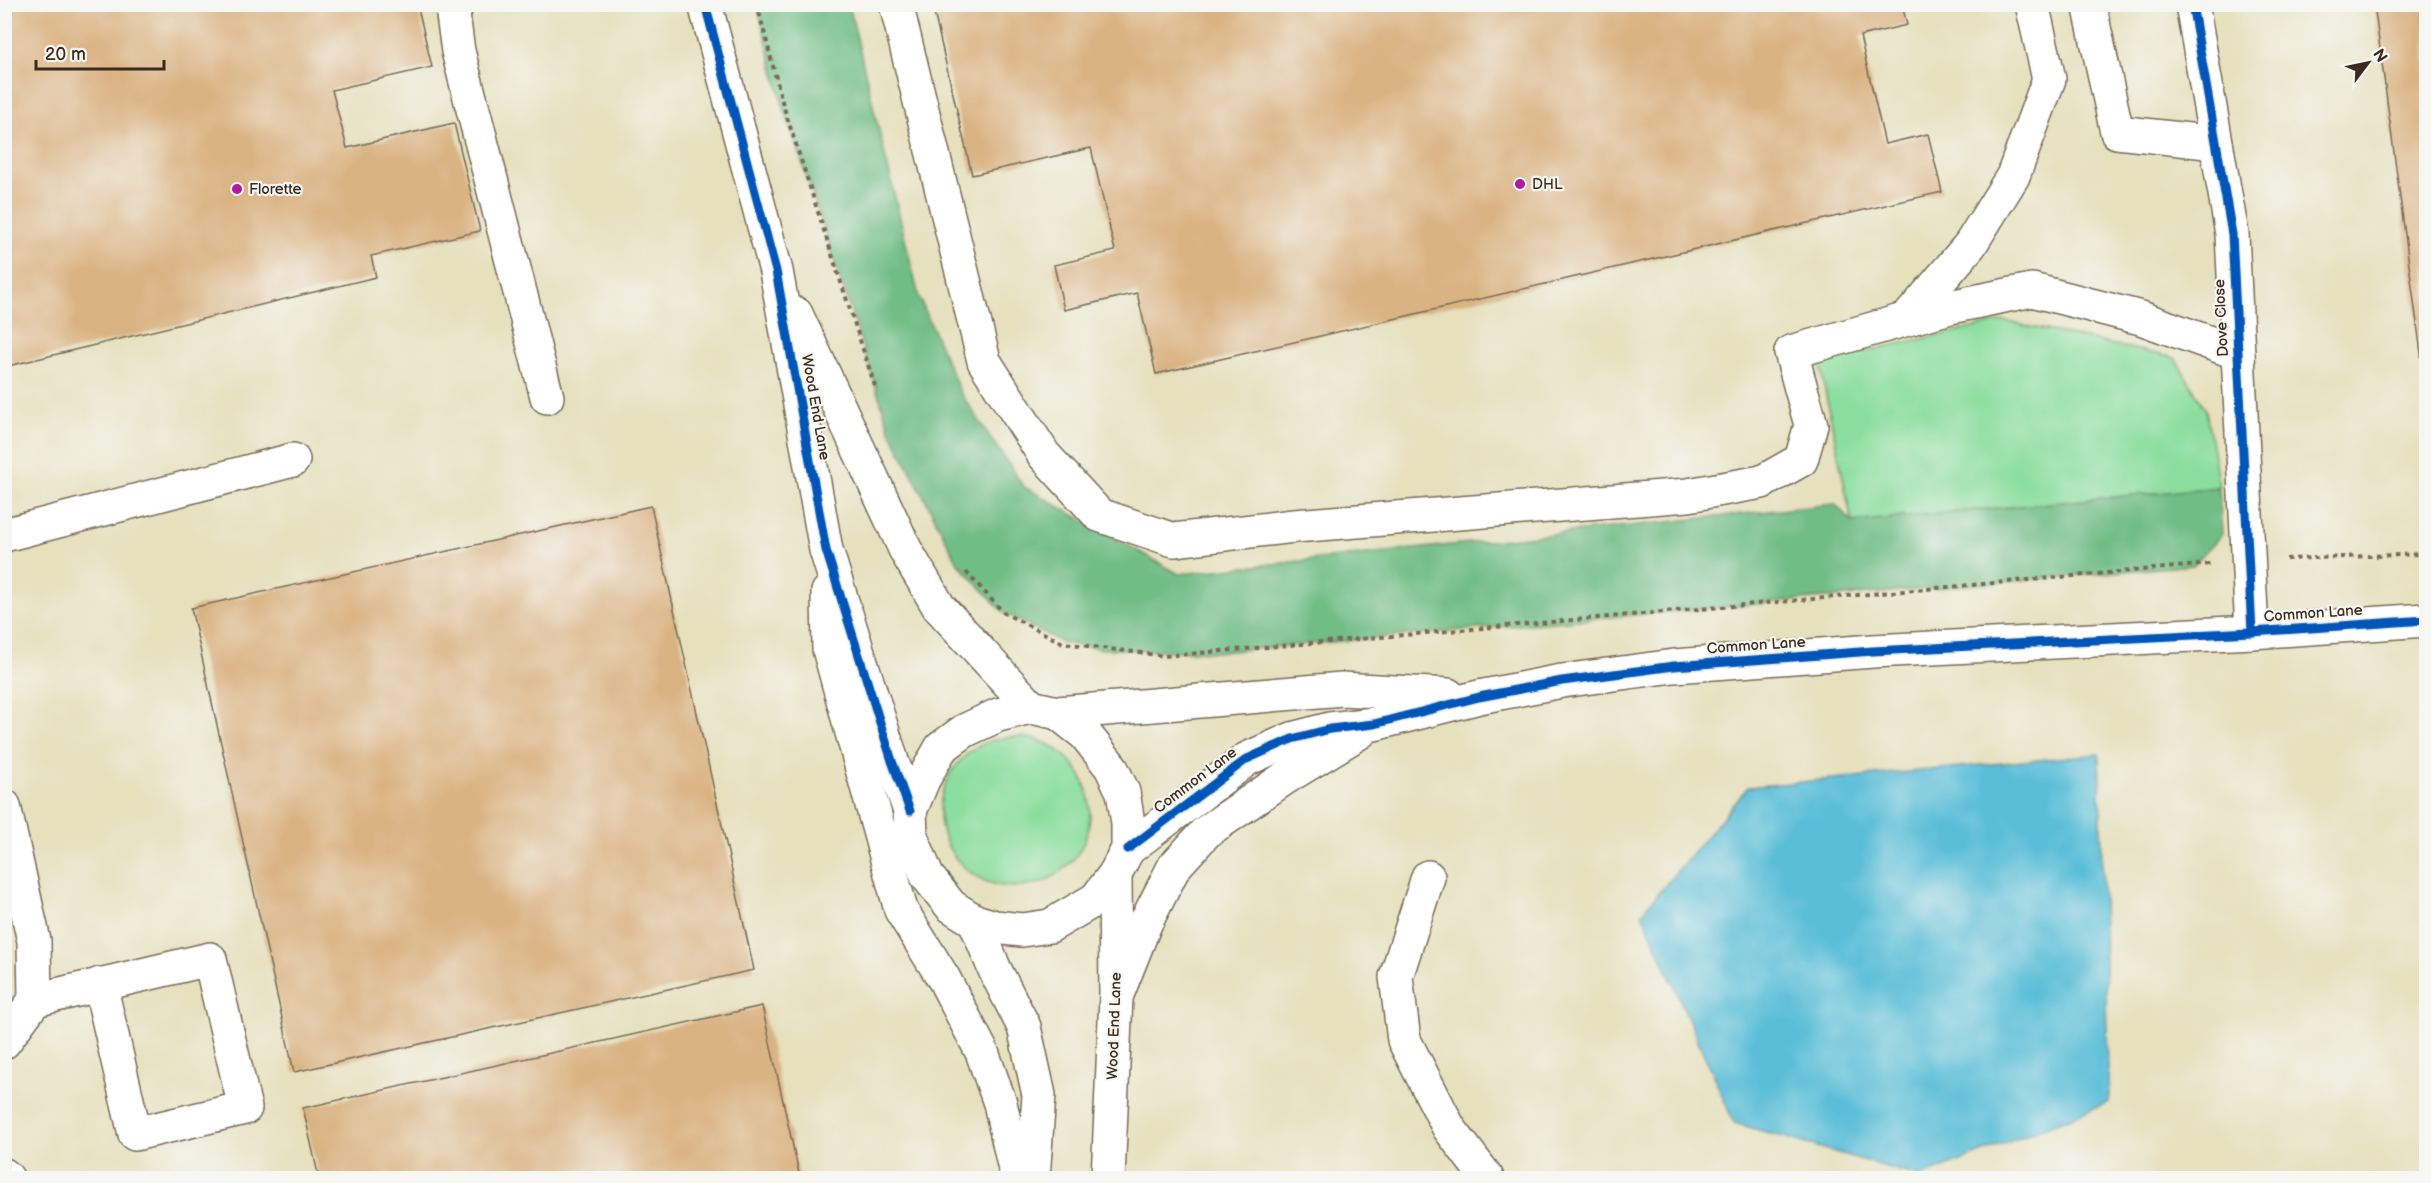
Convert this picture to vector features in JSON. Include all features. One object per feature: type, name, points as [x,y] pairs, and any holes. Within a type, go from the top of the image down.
[{"type":"street","points":[[457,4],[453,15],[458,51],[547,397]]},
{"type":"street","name":"Wood End Lane","points":[[705,4],[776,271],[826,550],[892,761],[910,811]]},
{"type":"street","points":[[896,4],[984,361],[1044,455],[1099,515],[1174,540],[1294,526],[1688,495],[1762,482],[1802,459],[1811,425],[1791,352],[1950,307],[2032,290],[2141,318],[2238,353]]},
{"type":"street","points":[[1907,319],[1970,245],[2013,176],[2049,79],[2032,4]]},
{"type":"street","points":[[2090,4],[2117,132],[2216,143]]},
{"type":"street","name":"Dove Close","points":[[2192,4],[2232,234],[2252,632]]},
{"type":"street","name":"Wood End Lane","points":[[776,271],[906,551],[939,607],[1044,710],[1085,734],[1111,767],[1123,792],[1128,822],[1122,862],[1108,1179]]},
{"type":"street","points":[[4,536],[293,460]]},
{"type":"street","points":[[826,550],[830,649],[902,910],[944,979],[982,1052],[1000,1103],[1017,1179]]},
{"type":"street","name":"Common Lane","points":[[1479,697],[1342,689],[998,715],[964,731],[941,748],[923,780],[910,811],[911,836],[927,876],[951,906],[975,921],[995,927],[1022,930],[1050,926],[1095,899],[1122,862],[1247,759],[1292,739],[1330,729],[1374,724],[1479,697],[1562,681],[1674,666],[1872,651],[2252,632],[2427,620]]},
{"type":"street","points":[[1116,997],[1146,924],[1174,867],[1206,832],[1285,778],[1374,724]]},
{"type":"street","points":[[4,806],[34,941],[34,1000],[4,1042]]},
{"type":"street","points":[[1428,878],[1396,977],[1404,1040],[1449,1128],[1487,1179]]},
{"type":"street","points":[[975,921],[995,970],[1024,1027],[1039,1095],[1033,1179]]},
{"type":"street","points":[[34,1000],[100,984],[210,959],[245,1108],[135,1134],[100,984]]},
{"type":"street","points":[[4,1174],[7,1179]]},
{"type":"green space","points":[[757,5],[849,5],[919,297],[961,394],[1024,487],[1179,574],[1835,504],[1852,522],[2219,487],[2222,534],[2193,565],[1220,652],[1104,649],[1063,643],[1004,613],[958,563],[891,433],[783,105]]},
{"type":"green space","points":[[2004,321],[2175,358],[2206,410],[2219,487],[1852,522],[1819,361]]},
{"type":"green space","points":[[1015,737],[1044,742],[1057,749],[1068,759],[1078,770],[1085,783],[1090,812],[1085,841],[1078,854],[1068,865],[1057,875],[1044,882],[1015,887],[986,882],[973,875],[962,865],[952,854],[945,841],[940,812],[945,783],[952,770],[962,759],[973,749],[986,742]]},
{"type":"water","points":[[2099,754],[2109,1102],[1921,1177],[1734,1123],[1642,913],[1748,787]]},
{"type":"building","name":"Florette","points":[[4,4],[417,4],[432,67],[332,90],[347,148],[454,123],[480,231],[371,256],[376,277],[4,367]]},
{"type":"building","name":"DHL","points":[[932,4],[1902,4],[1907,25],[1860,36],[1885,144],[1928,134],[1942,192],[1156,374],[1137,293],[1064,310],[1054,265],[1115,251],[1091,148],[972,175]]},
{"type":"building","points":[[2374,4],[2426,4],[2426,383],[2425,383]]},
{"type":"building","points":[[651,506],[754,970],[294,1072],[191,608]]},
{"type":"building","points":[[762,1006],[800,1178],[319,1178],[303,1108]]},
{"type":"cycle path","points":[[705,4],[776,271],[826,550],[892,761],[910,811]]},
{"type":"cycle path","points":[[2192,4],[2232,234],[2252,632]]},
{"type":"cycle path","points":[[1128,849],[1247,759],[1292,739],[1330,729],[1374,724],[1479,697],[1562,681],[1674,666],[1873,651],[2252,632],[2426,620]]},
{"type":"place","name":"DHL","points":[[1520,184]]},
{"type":"place","name":"Florette","points":[[237,189]]}]
